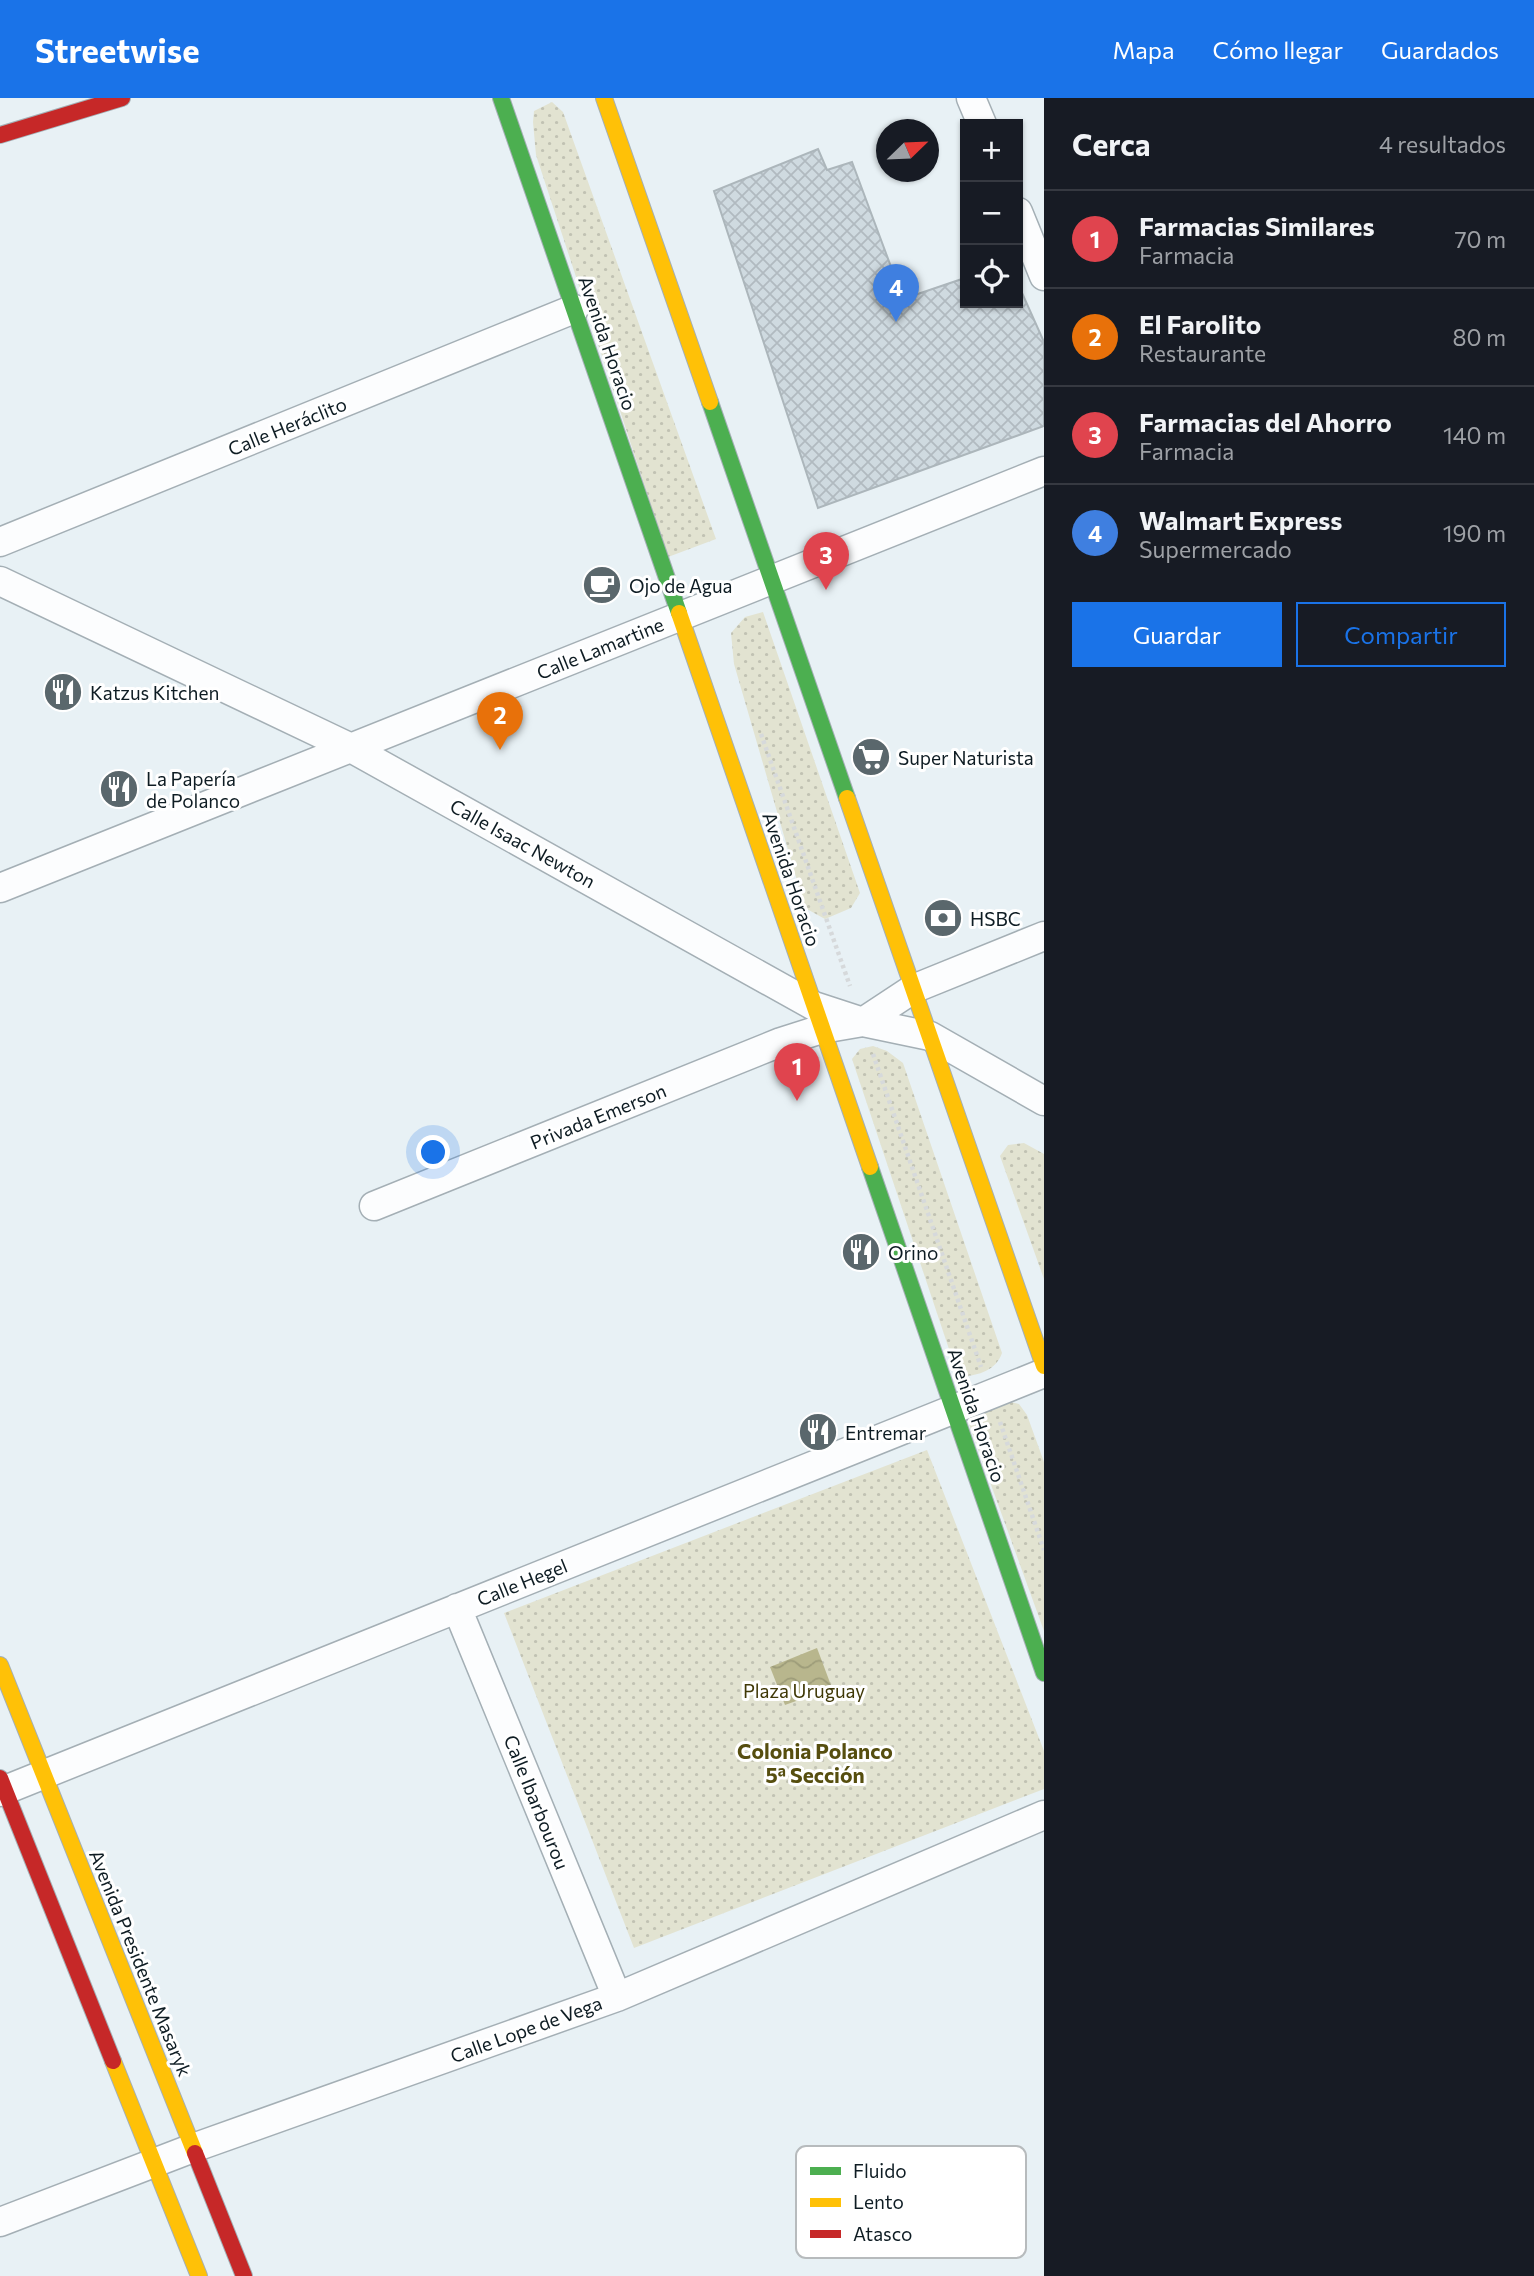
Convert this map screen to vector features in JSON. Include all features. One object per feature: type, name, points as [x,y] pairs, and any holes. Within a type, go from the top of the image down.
[{"type":"street","points":[[0,135],[122,98]]},
{"type":"street","name":"Avenida Horacio","points":[[501,98],[1044,1673]]},
{"type":"street","points":[[513,133],[512,110],[519,98]]},
{"type":"street","points":[[604,98],[1044,1366]]},
{"type":"street","points":[[971,98],[980,119]]},
{"type":"street","points":[[1023,224],[1044,276]]},
{"type":"street","name":"Calle Heráclito","points":[[0,542],[574,309]]},
{"type":"street","name":"Calle Lamartine","points":[[0,888],[1044,471]]},
{"type":"street","name":"Calle Isaac Newton","points":[[0,581],[351,748],[818,1018],[863,1022],[930,1036],[1044,1101]]},
{"type":"street","points":[[863,1022],[913,989],[1044,936]]},
{"type":"street","name":"Privada Emerson","points":[[374,1206],[781,1042],[818,1018]]},
{"type":"street","name":"Calle Hegel","points":[[2,1787],[44,1774],[1044,1373]]},
{"type":"street","name":"Calle Ibarbourou","points":[[457,1608],[617,1997]]},
{"type":"street","name":"Avenida Presidente Masaryk","points":[[0,1665],[244,2276]]},
{"type":"street","points":[[2,1787],[199,2276]]},
{"type":"street","name":"Calle Lope de Vega","points":[[0,2222],[193,2148],[617,1997],[1044,1815]]},
{"type":"path","points":[[761,733],[1044,1550]]},
{"type":"green space","points":[[552,102],[563,112],[716,539],[668,557],[536,155],[534,111]]},
{"type":"green space","points":[[763,612],[860,893],[851,908],[825,919],[805,908],[734,664],[731,633],[745,617]]},
{"type":"green space","points":[[873,1046],[887,1051],[903,1063],[1002,1353],[995,1364],[978,1374],[958,1376],[852,1059],[860,1049]]},
{"type":"green space","points":[[1024,1143],[1044,1154],[1044,1279],[1000,1156],[1008,1145]]},
{"type":"green space","points":[[1003,1400],[1019,1404],[1027,1415],[1044,1462],[1044,1631],[969,1424],[983,1408]]},
{"type":"green space","name":"Plaza Uruguay","points":[[927,1450],[1044,1751],[1044,1789],[634,1948],[504,1613]]},
{"type":"water","points":[[817,1648],[832,1688],[785,1705],[770,1667]]},
{"type":"building","points":[[818,149],[827,170],[852,162],[903,299],[960,280],[960,308],[1023,308],[1023,295],[1044,342],[1044,426],[818,508],[714,191]]},
{"type":"traffic: fast","points":[[501,98],[679,613]]},
{"type":"traffic: fast","points":[[710,402],[847,798]]},
{"type":"traffic: fast","points":[[870,1167],[1044,1673]]},
{"type":"traffic: slow","points":[[604,98],[710,402]]},
{"type":"traffic: slow","points":[[679,613],[870,1167]]},
{"type":"traffic: slow","points":[[847,798],[1044,1366]]},
{"type":"traffic: slow","points":[[0,1665],[195,2153]]},
{"type":"traffic: slow","points":[[113,2061],[199,2276]]},
{"type":"traffic: jam","points":[[0,135],[122,98]]},
{"type":"traffic: jam","points":[[0,1778],[113,2061]]},
{"type":"traffic: jam","points":[[195,2153],[244,2276]]},
{"type":"place","name":"Walmart Express","points":[[896,322]]},
{"type":"place","name":"Ojo de Agua","points":[[602,585]]},
{"type":"place","name":"Farmacias del Ahorro","points":[[826,590]]},
{"type":"place","name":"Katzus Kitchen","points":[[63,692]]},
{"type":"place","name":"El Farolito","points":[[500,750]]},
{"type":"place","name":"Super Naturista","points":[[871,757]]},
{"type":"place","name":"La Papería de Polanco","points":[[119,789]]},
{"type":"place","name":"HSBC","points":[[943,918]]},
{"type":"place","name":"Farmacias Similares","points":[[797,1101]]},
{"type":"place","name":"Orino","points":[[861,1252]]},
{"type":"place","name":"Entremar","points":[[818,1432]]},
{"type":"district","name":"Colonia Polanco 5ª Sección","points":[[815,1762]]}]
